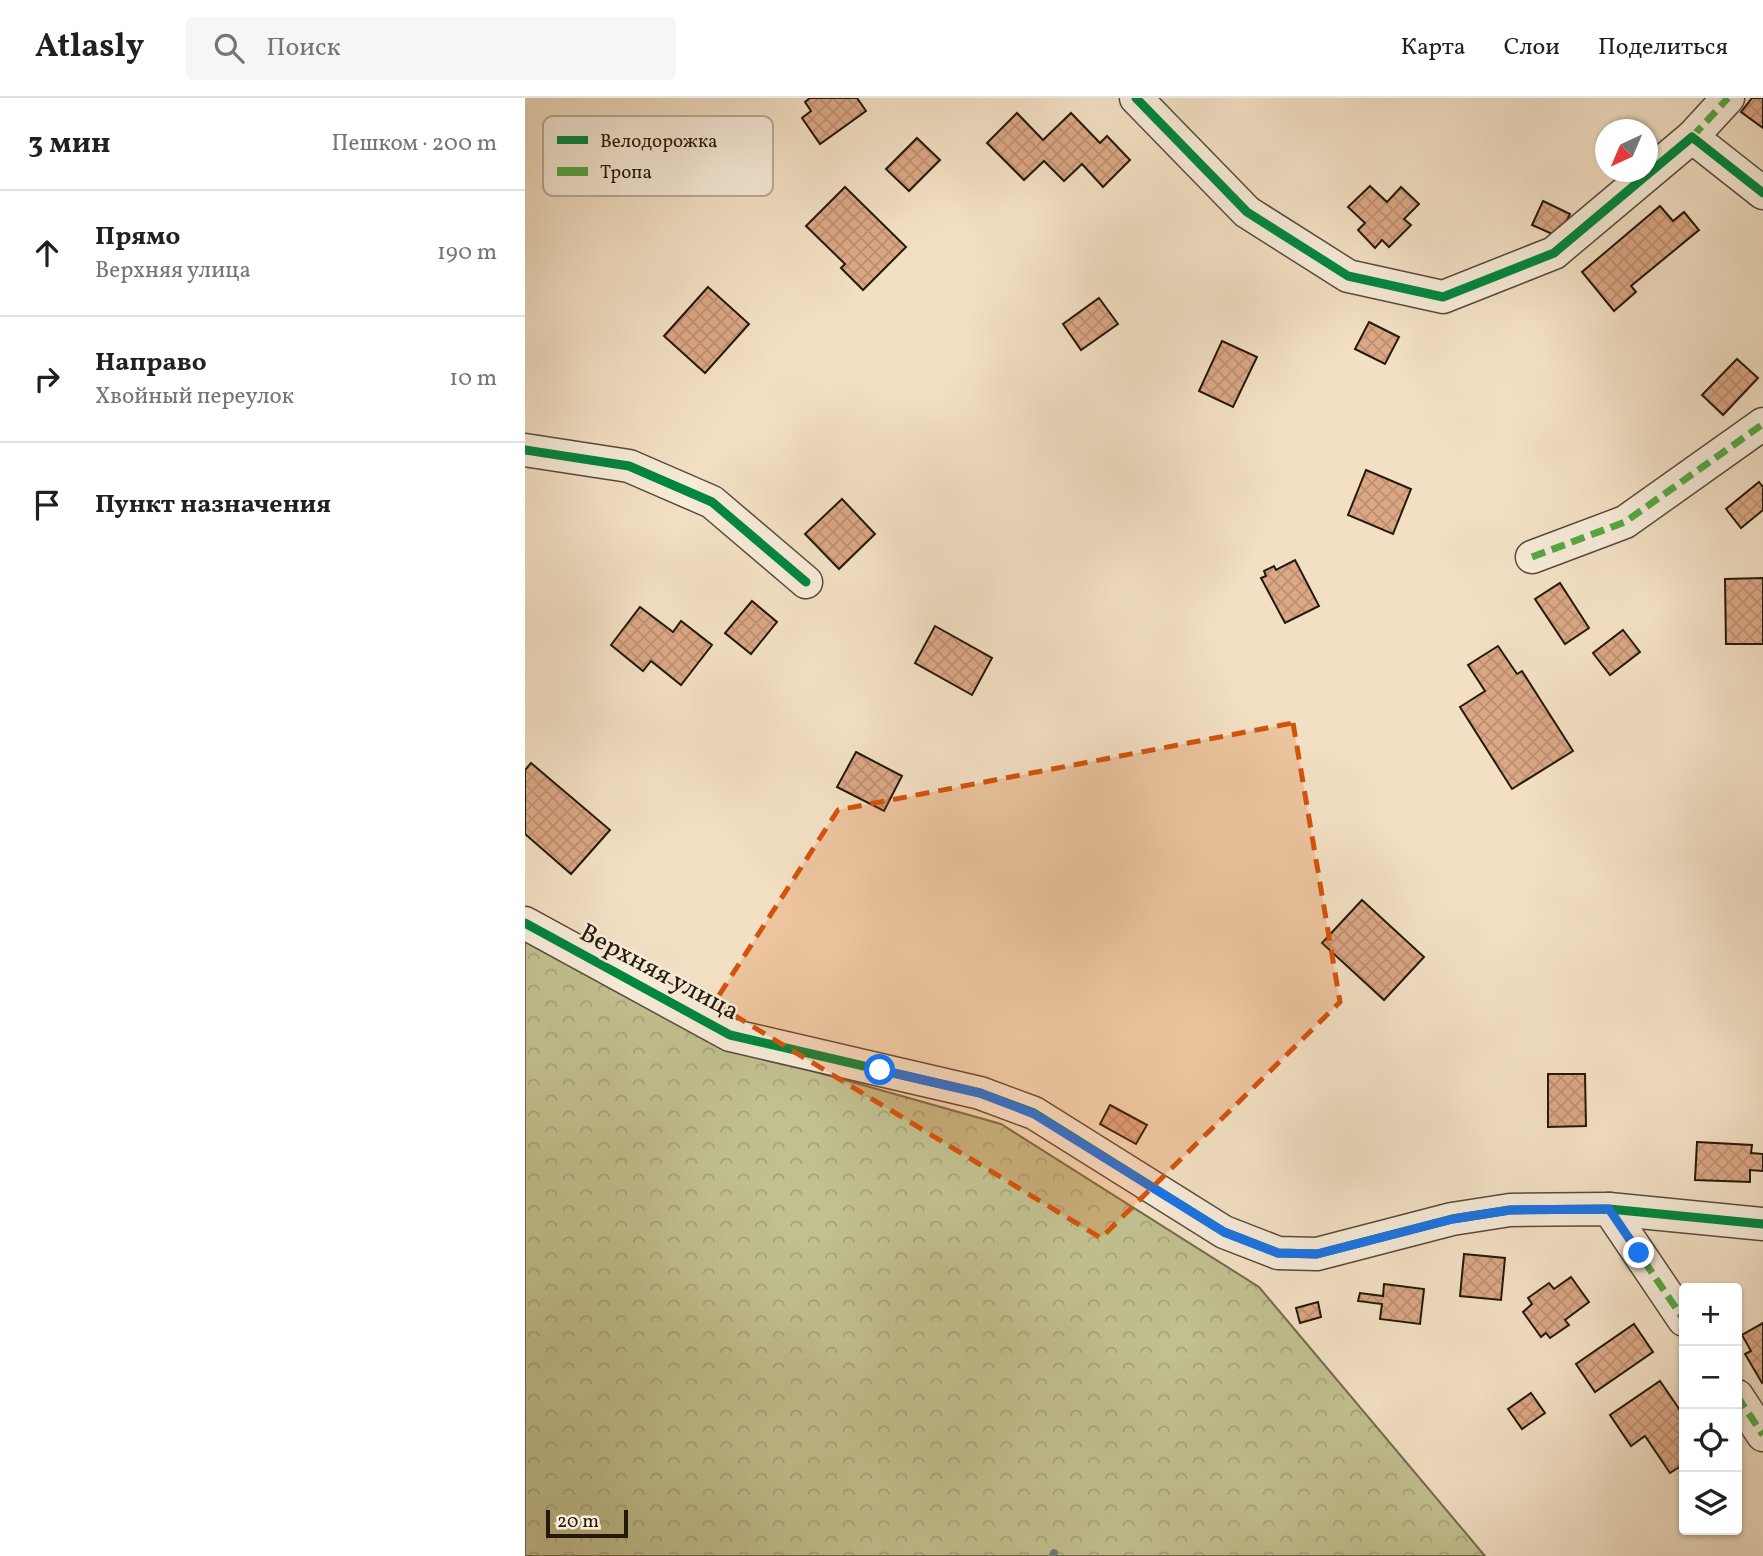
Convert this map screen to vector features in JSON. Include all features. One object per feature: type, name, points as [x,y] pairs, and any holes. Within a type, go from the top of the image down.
[{"type":"street","points":[[1136,98],[1247,212],[1348,276],[1443,297],[1554,253],[1692,137],[1728,98]]},
{"type":"street","points":[[1692,137],[1763,193]]},
{"type":"street","points":[[1532,557],[1625,522],[1763,424]]},
{"type":"street","points":[[525,450],[629,466],[712,502],[806,582]]},
{"type":"street","name":"Верхняя улица","points":[[525,923],[730,1035],[980,1093],[1034,1114],[1224,1232],[1278,1253],[1317,1254],[1453,1219],[1510,1210],[1609,1209],[1763,1224]]},
{"type":"street","points":[[1609,1209],[1679,1313]]},
{"type":"street","points":[[1742,1404],[1763,1435]]},
{"type":"highlighted area","points":[[1293,723],[1340,1002],[1101,1238],[714,1003],[838,810]]},
{"type":"green space","points":[[525,937],[728,1047],[1001,1124],[1259,1287],[1485,1556],[525,1556]]},
{"type":"building","points":[[810,98],[857,98],[866,111],[820,144],[802,118],[811,111],[805,102]]},
{"type":"building","points":[[1752,98],[1763,98],[1763,128],[1741,112]]},
{"type":"building","points":[[1017,113],[1043,140],[1071,113],[1100,143],[1107,136],[1130,160],[1103,187],[1082,164],[1064,181],[1044,161],[1024,180],[987,143]]},
{"type":"building","points":[[917,138],[940,160],[909,191],[886,169]]},
{"type":"building","points":[[1370,186],[1387,202],[1401,187],[1419,204],[1404,219],[1411,225],[1389,247],[1382,240],[1375,248],[1358,230],[1365,223],[1348,207]]},
{"type":"building","points":[[845,187],[906,247],[863,290],[841,268],[845,264],[806,226]]},
{"type":"building","points":[[1543,201],[1570,214],[1559,237],[1532,225]]},
{"type":"building","points":[[1660,206],[1673,221],[1684,212],[1699,230],[1631,286],[1636,292],[1614,311],[1582,272]]},
{"type":"building","points":[[708,287],[749,324],[705,373],[664,336]]},
{"type":"building","points":[[1099,298],[1118,324],[1081,350],[1063,324]]},
{"type":"building","points":[[1369,322],[1399,337],[1385,364],[1355,349]]},
{"type":"building","points":[[1222,341],[1257,357],[1233,407],[1199,391]]},
{"type":"building","points":[[1737,359],[1758,378],[1723,415],[1702,395]]},
{"type":"building","points":[[1366,470],[1411,489],[1393,534],[1348,515]]},
{"type":"building","points":[[1759,482],[1763,487],[1763,510],[1741,528],[1726,509]]},
{"type":"building","points":[[842,499],[875,534],[839,569],[805,534]]},
{"type":"building","points":[[1295,560],[1319,606],[1285,623],[1261,578],[1266,576],[1264,571],[1274,566],[1276,570]]},
{"type":"building","points":[[1763,578],[1763,644],[1726,644],[1725,579]]},
{"type":"building","points":[[1560,583],[1589,628],[1565,644],[1535,599]]},
{"type":"building","points":[[752,601],[777,622],[751,654],[725,633]]},
{"type":"building","points":[[640,607],[673,632],[681,621],[712,645],[681,685],[651,661],[643,671],[611,645]]},
{"type":"building","points":[[935,626],[992,658],[972,695],[915,663]]},
{"type":"building","points":[[1623,630],[1640,652],[1610,675],[1593,653]]},
{"type":"building","points":[[1498,646],[1517,674],[1522,671],[1573,751],[1512,789],[1460,707],[1485,691],[1468,665]]},
{"type":"building","points":[[856,752],[902,776],[884,811],[837,787]]},
{"type":"building","points":[[531,763],[610,830],[571,874],[525,834],[525,770]]},
{"type":"building","points":[[1362,900],[1424,957],[1384,1000],[1322,943]]},
{"type":"building","points":[[1548,1074],[1585,1074],[1586,1126],[1548,1127]]},
{"type":"building","points":[[1110,1105],[1147,1125],[1136,1144],[1100,1124]]},
{"type":"building","points":[[1697,1142],[1752,1145],[1751,1153],[1763,1154],[1763,1171],[1750,1170],[1750,1182],[1695,1180]]},
{"type":"building","points":[[1464,1254],[1505,1258],[1501,1300],[1460,1296]]},
{"type":"building","points":[[1571,1277],[1589,1302],[1565,1320],[1569,1325],[1550,1338],[1546,1333],[1541,1337],[1523,1312],[1532,1304],[1528,1298],[1549,1283],[1554,1289]]},
{"type":"building","points":[[1384,1284],[1424,1289],[1420,1324],[1380,1319],[1382,1304],[1358,1301],[1360,1293],[1383,1296]]},
{"type":"building","points":[[1318,1302],[1321,1317],[1300,1323],[1296,1308]]},
{"type":"building","points":[[1763,1323],[1762,1383],[1745,1354],[1751,1351],[1742,1335]]},
{"type":"building","points":[[1634,1324],[1653,1352],[1595,1392],[1576,1364]]},
{"type":"building","points":[[1660,1381],[1679,1409],[1679,1467],[1670,1473],[1645,1436],[1631,1446],[1610,1415]]},
{"type":"building","points":[[1531,1393],[1545,1413],[1522,1429],[1508,1409]]},
{"type":"marked path","points":[[1692,137],[1728,98]]},
{"type":"marked path","points":[[1532,557],[1625,522],[1763,424]]},
{"type":"marked path","points":[[1609,1209],[1679,1313]]},
{"type":"marked path","points":[[1742,1404],[1763,1435]]},
{"type":"cycle path","points":[[1136,98],[1247,212],[1348,276],[1443,297],[1554,253],[1692,137],[1763,193]]},
{"type":"cycle path","points":[[525,450],[629,466],[712,502],[806,582]]},
{"type":"cycle path","points":[[525,923],[730,1035],[980,1093],[1034,1113],[1224,1232],[1278,1253],[1317,1254],[1452,1219],[1510,1210],[1609,1209],[1763,1224]]},
{"type":"route","points":[[880,1070],[980,1093],[1034,1114],[1224,1232],[1278,1253],[1317,1254],[1453,1219],[1510,1210],[1609,1209],[1639,1253]]}]
